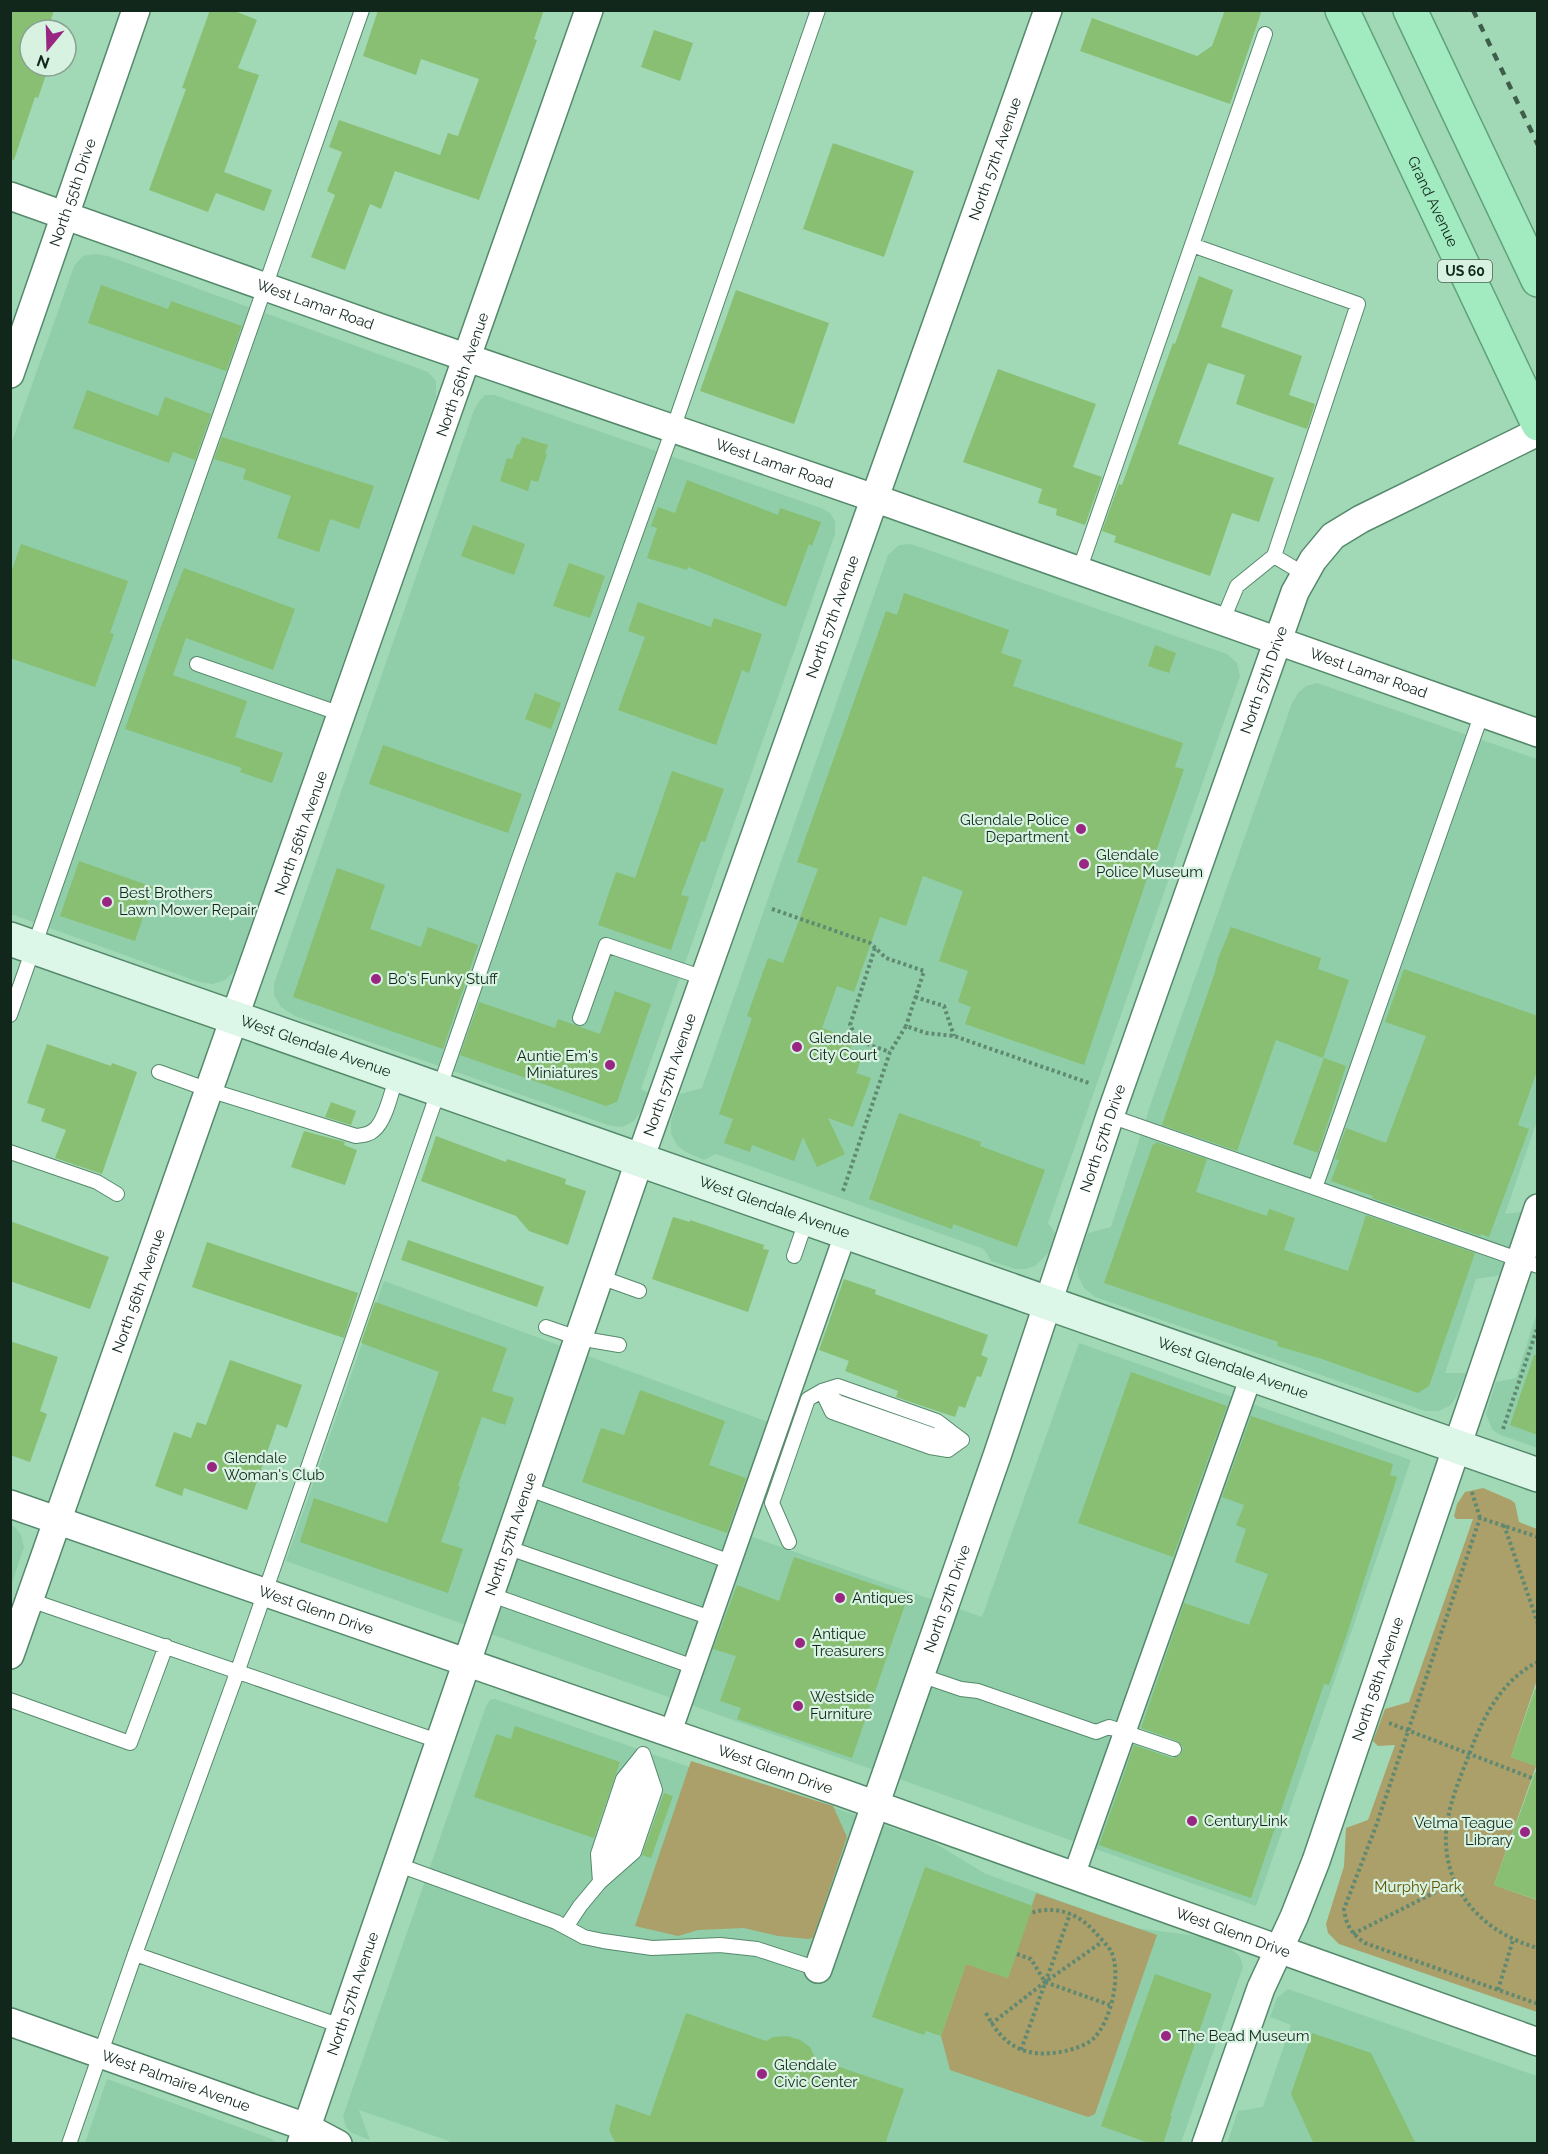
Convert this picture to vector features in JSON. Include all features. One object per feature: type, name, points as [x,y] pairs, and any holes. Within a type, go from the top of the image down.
[{"type":"highway","name":"Grand Avenue","points":[[1342,10],[1538,424]]},
{"type":"highway","points":[[1410,10],[1538,280]]},
{"type":"main road","name":"West Glendale Avenue","points":[[22,943],[1538,1475]]},
{"type":"street","name":"North 55th Drive","points":[[10,374],[136,10]]},
{"type":"street","name":"North 56th Avenue","points":[[10,1655],[209,1090],[344,716],[589,10]]},
{"type":"street","name":"North 57th Avenue","points":[[304,2135],[640,1160],[1048,10]]},
{"type":"street","name":"West Lamar Road","points":[[10,196],[1538,733]]},
{"type":"street","name":"North 57th Drive","points":[[818,1969],[998,1453],[1110,1116],[1295,592],[1304,574],[1333,536],[1538,432]]},
{"type":"street","name":"North 58th Avenue","points":[[1206,2144],[1261,1988],[1297,1912],[1324,1839],[1457,1447],[1528,1263],[1538,1208]]},
{"type":"street","points":[[670,1734],[846,1232]]},
{"type":"street","points":[[1074,1875],[1252,1374]]},
{"type":"street","name":"West Glenn Drive","points":[[10,1504],[874,1804],[1538,2042]]},
{"type":"street","name":"West Palmaire Avenue","points":[[10,2022],[100,2054],[304,2135],[338,2144]]},
{"type":"lane","points":[[10,1015],[22,943],[266,287],[362,10]]},
{"type":"lane","points":[[69,2144],[238,1670],[438,1090],[818,10]]},
{"type":"lane","points":[[1079,571],[1265,34]]},
{"type":"lane","points":[[1192,245],[1358,304],[1274,556],[1237,586],[1222,622]]},
{"type":"lane","points":[[1274,556],[1304,574]]},
{"type":"lane","points":[[197,664],[344,716]]},
{"type":"lane","points":[[1315,1188],[1482,713]]},
{"type":"lane","points":[[580,1017],[606,945],[704,978]]},
{"type":"lane","points":[[159,1072],[356,1136],[367,1135],[376,1129],[383,1119],[397,1075]]},
{"type":"lane","points":[[1110,1116],[1528,1263]]},
{"type":"lane","points":[[10,1152],[97,1182],[117,1194]]},
{"type":"lane","points":[[794,1256],[807,1218]]},
{"type":"lane","points":[[600,1277],[639,1292]]},
{"type":"lane","points":[[546,1327],[578,1338],[619,1345]]},
{"type":"lane","points":[[789,1542],[772,1503],[808,1399],[822,1392],[838,1386],[937,1421],[962,1440],[948,1450],[930,1447],[832,1412],[822,1392]]},
{"type":"lane","points":[[526,1488],[731,1562]]},
{"type":"lane","points":[[506,1547],[711,1618]]},
{"type":"lane","points":[[489,1594],[694,1667]]},
{"type":"lane","points":[[30,1600],[438,1741]]},
{"type":"lane","points":[[10,1701],[130,1743],[166,1647]]},
{"type":"lane","points":[[920,1675],[961,1689],[978,1691],[1096,1732],[1109,1727],[1174,1749]]},
{"type":"lane","points":[[566,1927],[580,1906],[600,1882],[623,1849],[644,1786],[643,1754],[623,1779],[598,1854],[600,1882]]},
{"type":"lane","points":[[396,1864],[566,1927],[584,1936],[603,1941],[652,1948],[720,1945],[757,1949],[818,1969]]},
{"type":"lane","points":[[135,1954],[341,2026]]},
{"type":"path","points":[[772,909],[870,943],[886,958],[924,971],[906,1026],[890,1052],[843,1191]]},
{"type":"path","points":[[875,948],[850,1025],[858,1041],[890,1052]]},
{"type":"path","points":[[915,997],[944,1006],[954,1036]]},
{"type":"path","points":[[906,1026],[926,1033],[954,1036],[1089,1083]]},
{"type":"path","points":[[1503,1429],[1538,1326]]},
{"type":"path","points":[[1472,1492],[1480,1518],[1376,1826],[1344,1909],[1346,1920],[1353,1934],[1365,1943],[1538,2004]]},
{"type":"path","points":[[1480,1518],[1538,1537]]},
{"type":"path","points":[[1504,1525],[1538,1624]]},
{"type":"path","points":[[1538,1662],[1516,1678],[1498,1696],[1485,1715],[1453,1797],[1446,1834],[1447,1854],[1455,1882],[1474,1911],[1487,1924],[1513,1940],[1538,1948]]},
{"type":"path","points":[[1383,1721],[1470,1752],[1532,1778]]},
{"type":"path","points":[[1353,1934],[1455,1882]]},
{"type":"path","points":[[986,2013],[998,2034],[1021,2050],[1032,2054],[1055,2053],[1082,2046],[1093,2039],[1101,2027],[1114,1993],[1114,1963],[1111,1950],[1086,1923],[1070,1914],[1045,1909],[1031,1913]]},
{"type":"path","points":[[1021,2050],[1070,1914]]},
{"type":"path","points":[[1498,1990],[1513,1940]]},
{"type":"path","points":[[991,2024],[1102,1942]]},
{"type":"path","points":[[1017,1954],[1031,1959],[1045,1982],[1110,2005]]},
{"type":"shaded area","points":[[95,254],[108,256],[428,372],[436,381],[436,397],[235,971],[225,980],[213,984],[199,982],[11,914],[11,444],[74,266],[83,256]]},
{"type":"shaded area","points":[[485,395],[494,395],[821,508],[830,513],[835,521],[835,534],[641,1089],[649,1093],[634,1121],[623,1127],[611,1126],[295,1016],[281,1007],[274,995],[274,984],[474,410]]},
{"type":"shaded area","points":[[911,544],[1227,654],[1237,663],[1240,676],[1048,1223],[1055,1233],[1049,1252],[1035,1266],[1026,1269],[1015,1269],[991,1261],[984,1249],[716,1154],[704,1160],[684,1151],[677,1145],[671,1134],[671,1121],[680,1094],[702,1088],[888,555],[899,545]]},
{"type":"shaded area","points":[[1317,683],[1537,759],[1537,1121],[1505,1214],[1527,1211],[1502,1275],[1476,1279],[1445,1373],[1466,1373],[1450,1406],[1438,1411],[1425,1411],[1095,1297],[1084,1288],[1078,1276],[1077,1262],[1088,1233],[1111,1227],[1153,1097],[1292,703],[1306,686]]},
{"type":"shaded area","points":[[384,1281],[771,1423],[735,1531],[982,1617],[1079,1343],[1411,1460],[1256,1906],[286,1561]]},
{"type":"shaded area","points":[[1537,1313],[1537,1448],[1498,1434],[1492,1429],[1486,1414],[1496,1382],[1516,1378]]},
{"type":"shaded area","points":[[11,1525],[21,1535],[24,1547],[11,1586]]},
{"type":"shaded area","points":[[495,1699],[772,1796],[809,1799],[933,1842],[986,1874],[1135,1928],[1198,1936],[1230,1947],[1240,1957],[1243,1967],[1181,2143],[450,2144],[449,2141],[359,2110],[370,2140],[352,2133],[346,2127],[343,2116],[486,1706],[490,1700]]},
{"type":"shaded area","points":[[1288,1989],[1537,2076],[1537,2143],[1227,2144],[1238,2111],[1263,2107],[1291,2025],[1270,2017],[1277,1998]]},
{"type":"shaded area","points":[[107,2079],[272,2139],[276,2143],[85,2143]]},
{"type":"green space","name":"Murphy Park","points":[[1483,1488],[1515,1503],[1519,1522],[1537,1529],[1537,1680],[1511,1757],[1536,1766],[1494,1885],[1537,1900],[1537,2012],[1339,1944],[1328,1933],[1326,1924],[1344,1866],[1346,1828],[1368,1820],[1395,1745],[1378,1746],[1373,1741],[1385,1709],[1409,1702],[1473,1519],[1456,1519],[1454,1516],[1457,1504],[1465,1492]]},
{"type":"green space","points":[[691,1761],[833,1806],[847,1837],[813,1938],[778,1936],[744,1928],[698,1930],[678,1936],[635,1926]]},
{"type":"green space","points":[[1036,1893],[1157,1935],[1095,2114],[1088,2117],[950,2070],[941,2036],[966,1964],[1008,1978]]},
{"type":"building","points":[[10,10],[54,10],[52,18],[18,18],[18,78],[45,78],[38,98],[35,97],[14,160],[10,159]]},
{"type":"building","points":[[210,10],[232,10],[257,20],[238,68],[259,75],[224,172],[272,190],[264,211],[216,193],[208,212],[149,190],[186,89],[182,88]]},
{"type":"building","points":[[378,10],[544,10],[534,39],[537,40],[479,200],[395,171],[381,209],[370,204],[345,270],[311,257],[335,195],[327,191],[342,152],[329,147],[339,120],[440,155],[448,133],[458,136],[479,79],[421,59],[416,75],[363,56]]},
{"type":"building","points":[[1225,10],[1262,10],[1230,104],[1080,51],[1092,18],[1197,56],[1212,46]]},
{"type":"building","points":[[654,30],[693,43],[680,81],[641,67]]},
{"type":"building","points":[[833,143],[914,171],[884,257],[803,229]]},
{"type":"building","points":[[1199,276],[1233,290],[1221,327],[1302,356],[1289,395],[1315,404],[1307,429],[1236,404],[1245,375],[1208,363],[1178,444],[1274,478],[1259,522],[1232,513],[1210,576],[1114,542],[1116,536],[1102,531],[1119,484],[1122,485]]},
{"type":"building","points":[[101,285],[168,309],[171,301],[242,326],[226,371],[88,323]]},
{"type":"building","points":[[736,290],[829,323],[794,424],[700,391]]},
{"type":"building","points":[[998,369],[1096,404],[1073,467],[1102,477],[1085,525],[1056,515],[1057,509],[1038,503],[1042,489],[963,462]]},
{"type":"building","points":[[87,390],[158,416],[165,397],[211,414],[195,460],[173,452],[169,463],[73,428]]},
{"type":"building","points":[[222,437],[374,486],[359,529],[330,519],[319,552],[277,538],[291,496],[243,479],[246,469],[214,459]]},
{"type":"building","points":[[522,437],[548,445],[538,482],[531,480],[528,491],[500,481],[507,458],[512,459]]},
{"type":"building","points":[[687,480],[778,515],[780,508],[821,522],[812,546],[809,544],[786,607],[688,567],[687,570],[647,558],[657,528],[651,526],[658,507],[675,513]]},
{"type":"building","points":[[473,525],[525,544],[514,575],[461,556]]},
{"type":"building","points":[[21,544],[128,581],[110,633],[114,634],[95,687],[10,658],[10,575]]},
{"type":"building","points":[[569,563],[605,576],[590,618],[553,606]]},
{"type":"building","points":[[184,568],[295,609],[273,670],[186,638],[173,675],[247,701],[235,737],[283,753],[272,783],[240,772],[242,768],[125,729]]},
{"type":"building","points":[[904,593],[1009,630],[1001,653],[1022,660],[1013,686],[1183,743],[1175,767],[1184,769],[1084,1065],[965,1024],[971,1007],[958,1002],[968,971],[939,961],[963,891],[923,876],[906,926],[880,917],[854,992],[837,986],[822,1028],[854,1039],[848,1054],[861,1059],[856,1073],[871,1078],[853,1127],[828,1118],[845,1154],[817,1167],[803,1137],[794,1161],[752,1145],[750,1152],[724,1143],[733,1119],[719,1114],[752,1018],[747,1016],[768,958],[783,963],[818,869],[797,862],[886,611],[897,615]]},
{"type":"building","points":[[638,602],[711,627],[714,618],[762,634],[749,673],[742,670],[716,745],[618,710],[645,637],[628,631]]},
{"type":"building","points":[[1155,645],[1176,653],[1169,673],[1148,666]]},
{"type":"building","points":[[535,693],[561,703],[551,729],[525,719]]},
{"type":"building","points":[[383,745],[522,794],[508,833],[369,784]]},
{"type":"building","points":[[672,771],[724,789],[705,842],[701,841],[681,895],[689,897],[671,950],[598,925],[616,872],[635,878]]},
{"type":"building","name":"Best Brothers Lawn Mower Repair","points":[[79,861],[153,887],[135,941],[60,916]]},
{"type":"building","points":[[337,868],[385,885],[370,929],[421,947],[428,927],[478,945],[443,1049],[293,997]]},
{"type":"building","points":[[1231,927],[1321,958],[1318,969],[1349,980],[1323,1058],[1276,1040],[1237,1151],[1162,1125]]},
{"type":"building","points":[[1404,969],[1538,1016],[1538,1068],[1518,1125],[1529,1129],[1489,1237],[1481,1234],[1480,1236],[1372,1198],[1373,1196],[1331,1181],[1339,1160],[1335,1159],[1346,1128],[1386,1143],[1426,1036],[1385,1022]]},
{"type":"building","points":[[615,991],[651,1004],[617,1102],[606,1106],[460,1055],[479,1002],[555,1028],[558,1019],[600,1034]]},
{"type":"building","points":[[47,1044],[111,1066],[112,1063],[137,1072],[102,1174],[55,1158],[66,1130],[41,1121],[45,1109],[27,1103]]},
{"type":"building","points":[[1324,1058],[1346,1066],[1318,1153],[1293,1144]]},
{"type":"building","points":[[331,1102],[356,1111],[351,1125],[325,1117]]},
{"type":"building","points":[[899,1113],[981,1142],[980,1146],[1045,1170],[1017,1247],[953,1224],[952,1229],[869,1199]]},
{"type":"building","points":[[304,1131],[345,1142],[344,1145],[357,1150],[345,1185],[291,1167]]},
{"type":"building","points":[[436,1136],[506,1162],[507,1159],[566,1179],[565,1184],[586,1191],[568,1245],[529,1231],[516,1216],[421,1181]]},
{"type":"building","points":[[1156,1142],[1207,1159],[1196,1192],[1267,1216],[1269,1209],[1295,1218],[1284,1250],[1348,1271],[1366,1215],[1475,1253],[1429,1386],[1418,1393],[1319,1358],[1277,1346],[1278,1342],[1104,1283],[1153,1144]]},
{"type":"building","points":[[673,1217],[690,1222],[690,1220],[764,1245],[763,1249],[769,1250],[748,1312],[652,1279]]},
{"type":"building","points":[[10,1221],[109,1257],[90,1309],[10,1281]]},
{"type":"building","points":[[408,1240],[544,1287],[537,1307],[401,1260]]},
{"type":"building","points":[[207,1242],[358,1293],[344,1338],[192,1287]]},
{"type":"building","points":[[844,1279],[876,1290],[875,1294],[988,1335],[981,1355],[988,1358],[981,1377],[977,1376],[965,1408],[959,1406],[955,1417],[896,1397],[898,1391],[845,1371],[849,1361],[819,1350]]},
{"type":"building","points":[[375,1302],[507,1348],[492,1391],[514,1398],[505,1425],[482,1417],[441,1542],[463,1549],[448,1593],[300,1542],[314,1498],[387,1523],[439,1372],[361,1343]]},
{"type":"building","points":[[10,1341],[58,1357],[40,1411],[47,1414],[30,1462],[10,1455]]},
{"type":"building","points":[[1534,1355],[1538,1355],[1538,1435],[1510,1425]]},
{"type":"building","points":[[230,1360],[302,1385],[287,1428],[277,1424],[247,1510],[184,1488],[182,1496],[155,1486],[174,1432],[191,1438],[197,1422],[206,1425]]},
{"type":"building","points":[[1131,1372],[1227,1406],[1173,1557],[1078,1523]]},
{"type":"building","points":[[640,1390],[725,1421],[709,1465],[746,1478],[727,1533],[582,1482],[601,1428],[624,1435]]},
{"type":"building","points":[[1251,1416],[1393,1464],[1390,1475],[1397,1477],[1348,1631],[1329,1685],[1324,1684],[1251,1898],[1099,1845],[1134,1745],[1172,1758],[1179,1756],[1182,1752],[1183,1747],[1177,1741],[1141,1728],[1184,1603],[1249,1625],[1268,1574],[1235,1562],[1246,1529],[1236,1525],[1244,1505],[1222,1497]]},
{"type":"building","points":[[794,1557],[908,1596],[852,1758],[737,1719],[741,1708],[720,1701],[736,1656],[713,1649],[737,1585],[779,1601]]},
{"type":"building","points":[[1535,1689],[1538,1689],[1538,1767],[1511,1757]]},
{"type":"building","points":[[515,1726],[620,1762],[594,1838],[474,1797],[496,1734],[511,1739]]},
{"type":"building","name":"Velma Teague Library","points":[[1535,1772],[1538,1772],[1538,1900],[1494,1885]]},
{"type":"building","points":[[664,1793],[673,1796],[651,1858],[642,1855]]},
{"type":"building","points":[[925,1867],[1033,1906],[1008,1978],[966,1964],[941,2036],[926,2031],[924,2035],[872,2017]]},
{"type":"building","points":[[1155,1974],[1212,1994],[1170,2116],[1172,2116],[1163,2144],[1152,2144],[1101,2126]]},
{"type":"building","name":"Glendale Civic Center","points":[[686,2013],[766,2041],[773,2037],[787,2036],[800,2040],[810,2047],[816,2059],[904,2089],[885,2144],[616,2144],[609,2130],[616,2104],[650,2116]]},
{"type":"building","points":[[1312,2033],[1371,2053],[1416,2144],[1314,2144],[1291,2094]]},
{"type":"railway","points":[[1473,10],[1538,145]]},
{"type":"place","name":"Glendale Police Department","points":[[1081,829]]},
{"type":"place","name":"Glendale Police Museum","points":[[1084,864]]},
{"type":"place","name":"Best Brothers Lawn Mower Repair","points":[[107,902]]},
{"type":"place","name":"Bo's Funky Stuff","points":[[376,979]]},
{"type":"place","name":"Glendale City Court","points":[[797,1047]]},
{"type":"place","name":"Auntie Em's Miniatures","points":[[610,1065]]},
{"type":"place","name":"Glendale Woman's Club","points":[[212,1467]]},
{"type":"place","name":"Antiques","points":[[840,1598]]},
{"type":"place","name":"Antique Treasurers","points":[[800,1643]]},
{"type":"place","name":"Westside Furniture","points":[[798,1706]]},
{"type":"place","name":"CenturyLink","points":[[1192,1821]]},
{"type":"place","name":"Velma Teague Library","points":[[1525,1832]]},
{"type":"place","name":"The Bead Museum","points":[[1166,2036]]},
{"type":"place","name":"Glendale Civic Center","points":[[762,2074]]}]
